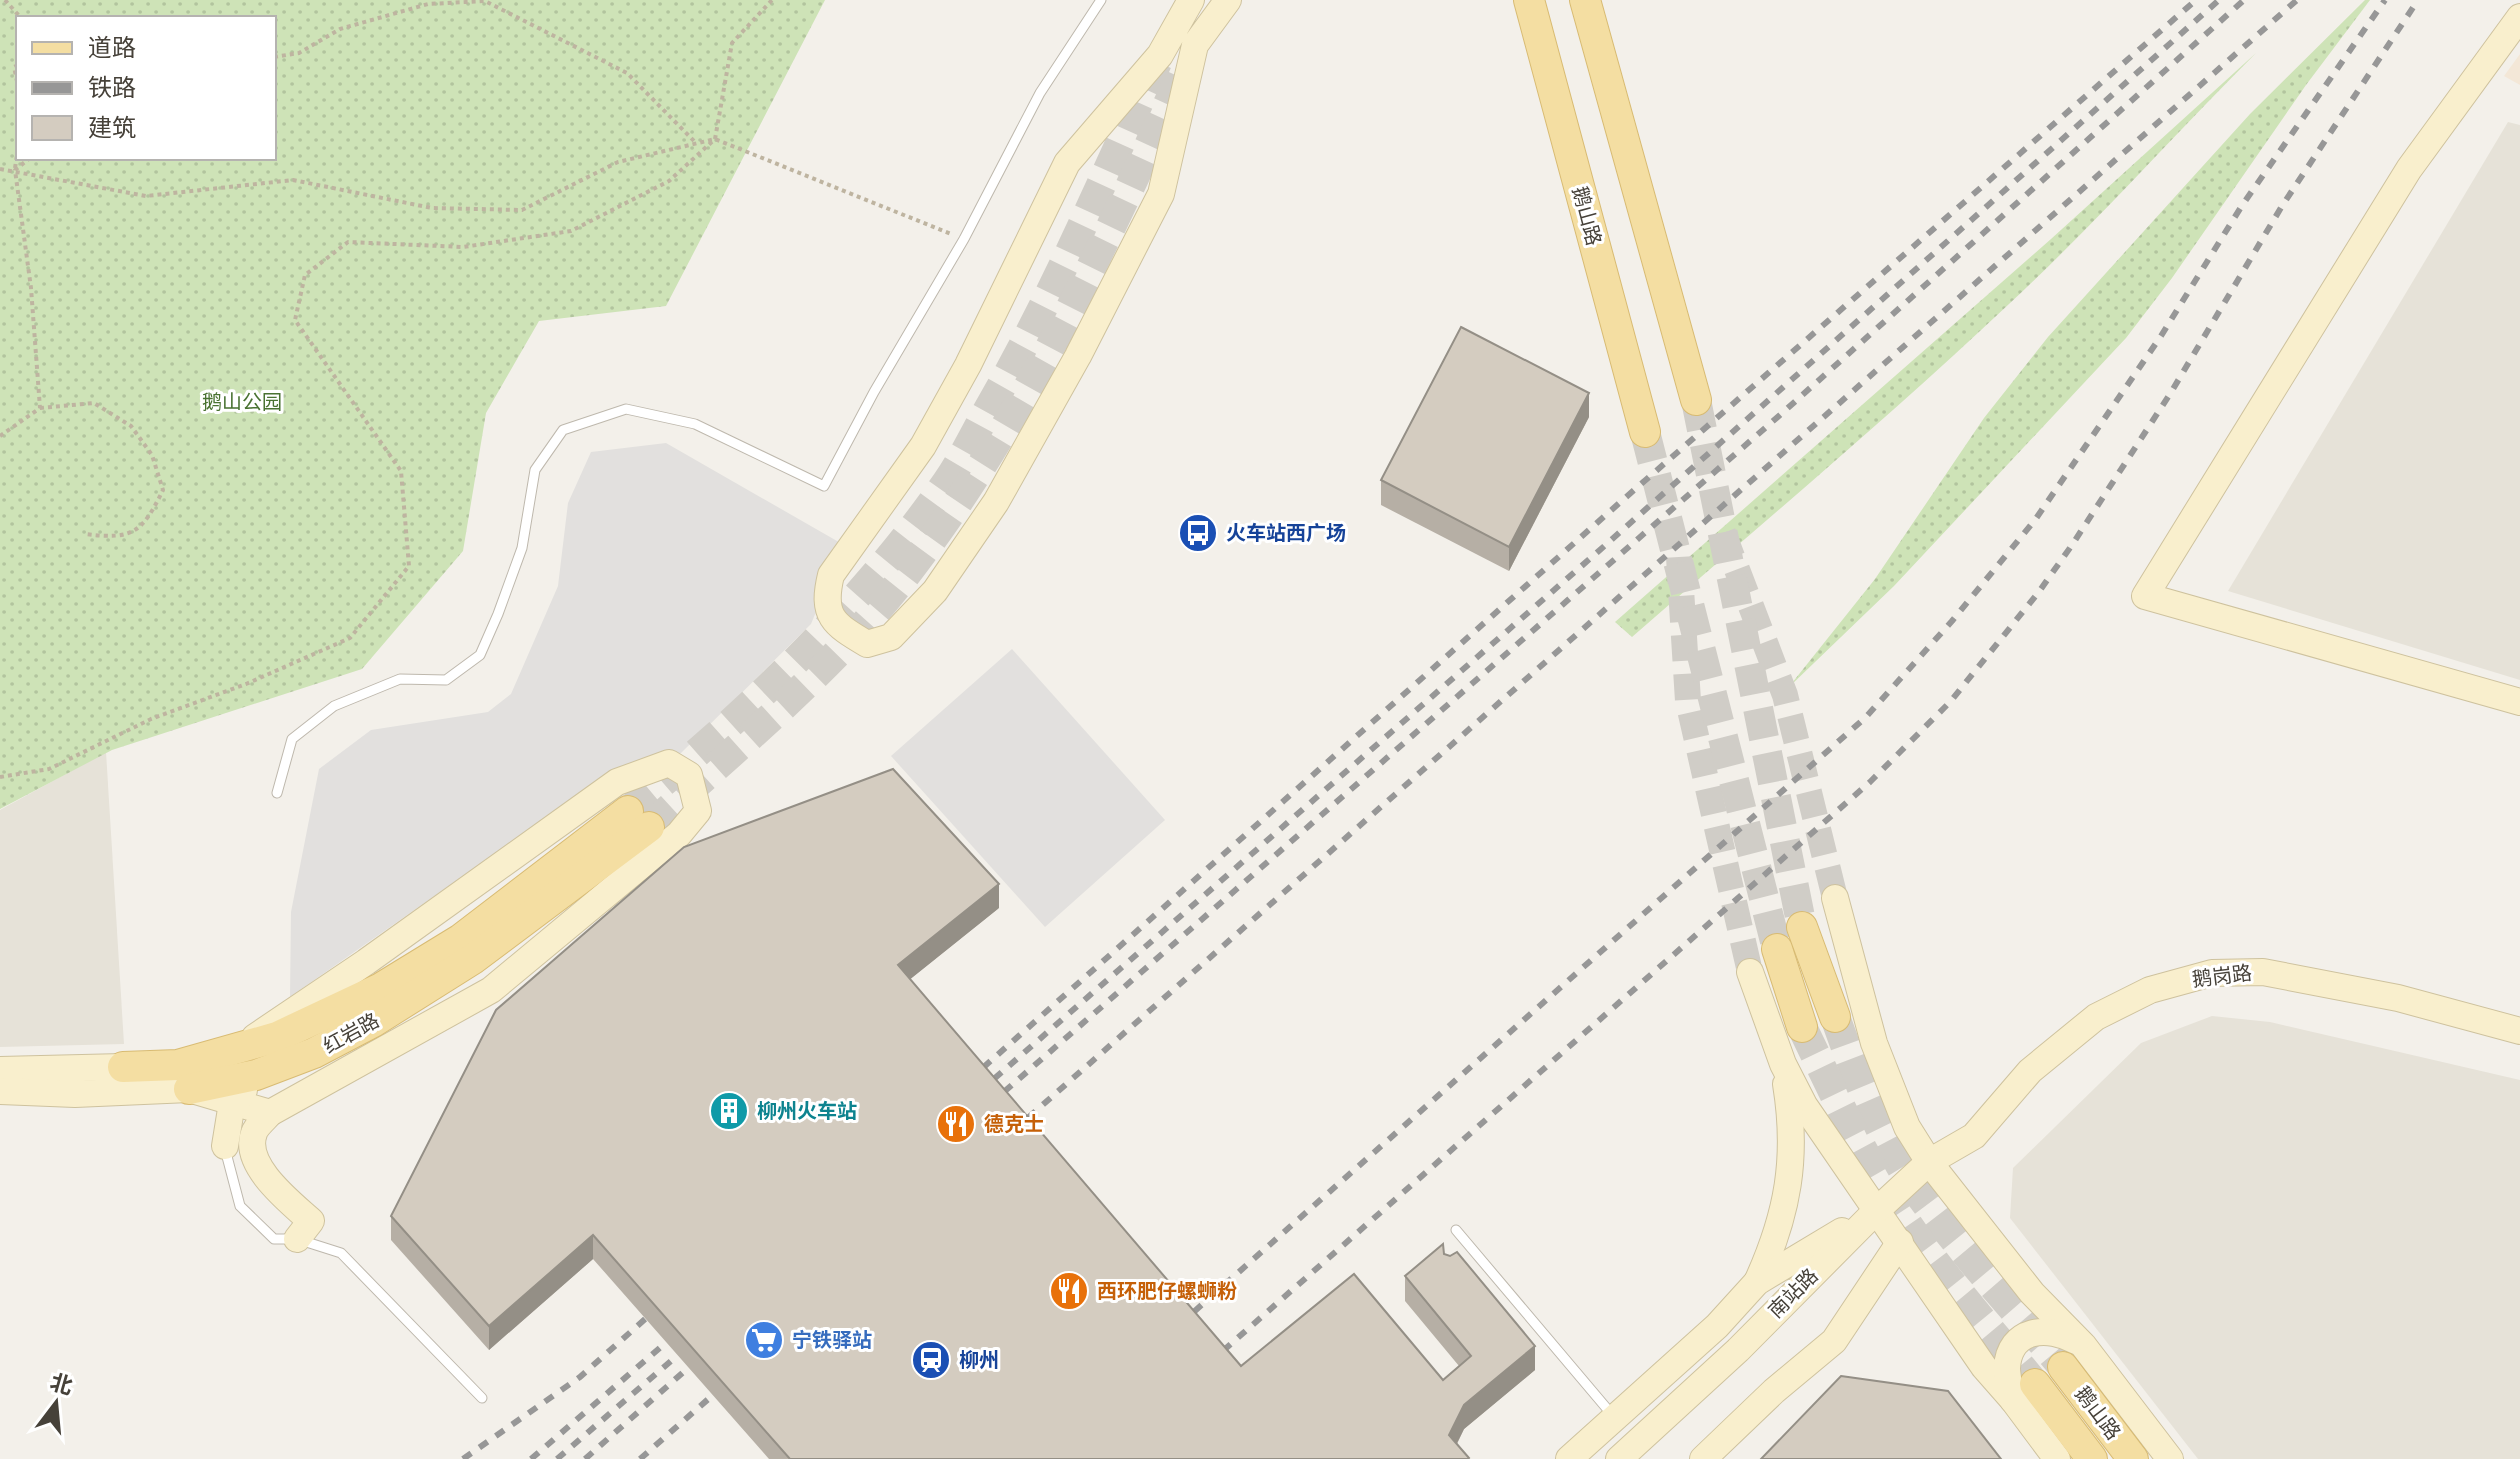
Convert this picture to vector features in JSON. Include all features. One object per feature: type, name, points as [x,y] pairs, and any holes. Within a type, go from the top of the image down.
[{"type":"main road","name":"鹅山路","points":[[1529,0],[1645,432]]},
{"type":"main road","points":[[1585,0],[1696,400]]},
{"type":"main road","name":"红岩路","points":[[136,1072],[178,1065],[277,1037],[381,988],[461,939],[638,819],[473,959],[373,1022],[314,1053],[256,1075],[176,1084]]},
{"type":"main road","points":[[1802,927],[1835,1017]]},
{"type":"main road","points":[[1777,949],[1802,1027]]},
{"type":"main road","name":"鹅山路","points":[[2073,1356],[2133,1459]]},
{"type":"main road","name":"鹅山路","points":[[2024,1392],[2092,1459]]},
{"type":"street","points":[[1191,0],[1160,55],[1067,163],[968,365],[923,446],[831,575],[826,595],[828,611],[840,628],[867,644],[891,637],[935,591],[996,502],[1078,356],[1161,194],[1195,45],[1228,0]]},
{"type":"street","points":[[2520,17],[2409,169],[2145,596],[2520,702]]},
{"type":"street","points":[[238,1048],[366,962],[617,782],[669,763],[689,775],[698,811],[679,834],[564,932],[491,990],[270,1113],[254,1132],[253,1156],[277,1191],[311,1221],[297,1239]]},
{"type":"street","points":[[1835,898],[1874,1043],[1907,1127],[1929,1162],[2032,1293],[2073,1356]]},
{"type":"street","points":[[1750,972],[1783,1064],[1804,1105],[1984,1367],[2024,1392]]},
{"type":"street","name":"鹅岗路","points":[[1974,1136],[2030,1071],[2096,1017],[2150,990],[2212,973],[2263,972],[2398,998],[2520,1031]]},
{"type":"street","points":[[1757,1282],[1769,1255],[1792,1165],[1792,1121],[1783,1064]]},
{"type":"street","name":"红岩路","points":[[0,1070],[136,1072]]},
{"type":"street","points":[[221,1134],[231,1109],[256,1075]]},
{"type":"street","points":[[176,1084],[270,1113]]},
{"type":"street","name":"红岩路","points":[[0,1091],[75,1094],[176,1084]]},
{"type":"street","name":"南站路","points":[[1619,1459],[1738,1350],[1929,1162],[1974,1136]]},
{"type":"street","points":[[1569,1459],[1717,1326],[1757,1282],[1876,1211]]},
{"type":"street","points":[[1703,1459],[1774,1391],[1834,1341],[1900,1242]]},
{"type":"street","points":[[2057,1459],[2024,1392],[2007,1367],[2014,1349],[2026,1336],[2048,1330],[2170,1459]]},
{"type":"lane","points":[[277,793],[292,739],[334,706],[400,679],[446,680],[480,655],[522,548],[535,470],[563,430],[626,409],[695,424],[824,486],[874,392],[964,239],[1040,93],[1101,0]]},
{"type":"lane","points":[[176,1084],[213,1109]]},
{"type":"lane","points":[[221,1134],[240,1206],[274,1239],[297,1239],[341,1253],[482,1398]]},
{"type":"lane","points":[[1456,1230],[1470,1256],[1615,1418]]},
{"type":"path","points":[[5,0],[19,16]]},
{"type":"path","points":[[503,0],[504,10]]},
{"type":"path","points":[[0,777],[49,769],[151,719],[246,684],[350,638],[409,566],[401,471],[295,320],[305,275],[348,242],[463,247],[571,231],[669,181],[715,139],[732,43],[772,0]]},
{"type":"path","points":[[276,57],[299,53],[340,29],[428,4],[485,1],[627,73],[696,143]]},
{"type":"path","points":[[0,169],[146,196],[293,180],[432,208],[522,210],[618,162],[715,139],[964,239]]},
{"type":"path","points":[[16,160],[40,408]]},
{"type":"path","points":[[15,170],[28,160]]},
{"type":"path","points":[[0,436],[40,408],[94,403],[131,426],[152,455],[163,490],[147,523],[115,538],[85,534]]},
{"type":"shaded area","points":[[2520,54],[2520,85],[2504,76]]},
{"type":"shaded area","points":[[2508,122],[2520,125],[2520,680],[2228,591]]},
{"type":"shaded area","points":[[666,443],[844,545],[811,624],[681,753],[607,775],[290,997],[291,912],[319,769],[371,730],[488,712],[511,694],[558,586],[568,503],[591,452]]},
{"type":"shaded area","points":[[1012,649],[1165,820],[1045,927],[891,756]]},
{"type":"shaded area","points":[[106,752],[124,1044],[0,1047],[0,810]]},
{"type":"shaded area","points":[[2212,1016],[2270,1022],[2520,1080],[2520,1459],[2198,1459],[2010,1218],[2013,1168],[2141,1043]]},
{"type":"green space","name":"鹅山公园","points":[[0,0],[825,0],[666,306],[539,321],[486,413],[463,551],[362,669],[112,750],[0,809]]},
{"type":"green space","points":[[2365,0],[2370,0],[2126,338],[1894,586],[1788,688],[1875,579],[1984,418],[2048,337],[2250,114]]},
{"type":"green space","points":[[2256,53],[2041,274],[1869,431],[1632,637],[1615,622],[2051,239]]},
{"type":"building","points":[[1461,327],[1589,393],[1509,547],[1381,480]]},
{"type":"building","name":"柳州火车站","points":[[893,769],[999,884],[898,965],[1241,1366],[1354,1274],[1443,1380],[1471,1356],[1405,1276],[1443,1244],[1444,1254],[1450,1256],[1457,1252],[1535,1346],[1464,1405],[1449,1435],[1468,1459],[790,1459],[593,1235],[489,1326],[391,1216],[496,1010],[684,847]]},
{"type":"building","points":[[1841,1376],[1948,1391],[2001,1459],[1761,1459]]},
{"type":"tunnel","points":[[628,811],[716,736],[839,616],[877,573],[947,482],[1037,319],[1158,60]]},
{"type":"tunnel","points":[[649,827],[782,707],[846,644],[904,577],[947,518],[987,457],[1059,331],[1184,69]]},
{"type":"tunnel","points":[[1696,400],[1802,927]]},
{"type":"tunnel","points":[[1645,432],[1777,949]]},
{"type":"tunnel","points":[[1723,533],[1785,695],[1835,898]]},
{"type":"tunnel","points":[[1679,557],[1688,701],[1750,972]]},
{"type":"tunnel","points":[[1835,1017],[1872,1110],[1908,1177],[1956,1241],[2063,1367]]},
{"type":"tunnel","points":[[1802,1027],[1861,1147],[1902,1216],[1950,1281],[2035,1384]]},
{"type":"railway","points":[[968,1081],[1625,498],[2196,0]]},
{"type":"railway","points":[[979,1092],[1601,549],[2219,0]]},
{"type":"railway","points":[[989,1105],[1780,415],[2244,0]]},
{"type":"railway","points":[[1013,1131],[2297,0]]},
{"type":"railway","points":[[1179,1325],[1866,717],[1952,621],[2035,520],[2161,336],[2241,207],[2385,0]]},
{"type":"railway","points":[[1208,1364],[1870,782],[1950,702],[2038,593],[2072,545],[2170,394],[2282,206],[2418,0]]},
{"type":"railway","points":[[463,1459],[580,1377],[662,1304]]},
{"type":"railway","points":[[531,1459],[684,1327]]},
{"type":"railway","points":[[557,1459],[693,1342]]},
{"type":"railway","points":[[585,1459],[706,1352]]},
{"type":"railway","points":[[640,1459],[730,1380]]},
{"type":"place","name":"火车站西广场","points":[[1198,533]]},
{"type":"place","name":"柳州火车站","points":[[729,1111]]},
{"type":"place","name":"德克士","points":[[956,1124]]},
{"type":"place","name":"西环肥仔螺蛳粉","points":[[1069,1291]]},
{"type":"place","name":"宁铁驿站","points":[[764,1340]]},
{"type":"place","name":"柳州","points":[[931,1360]]}]
